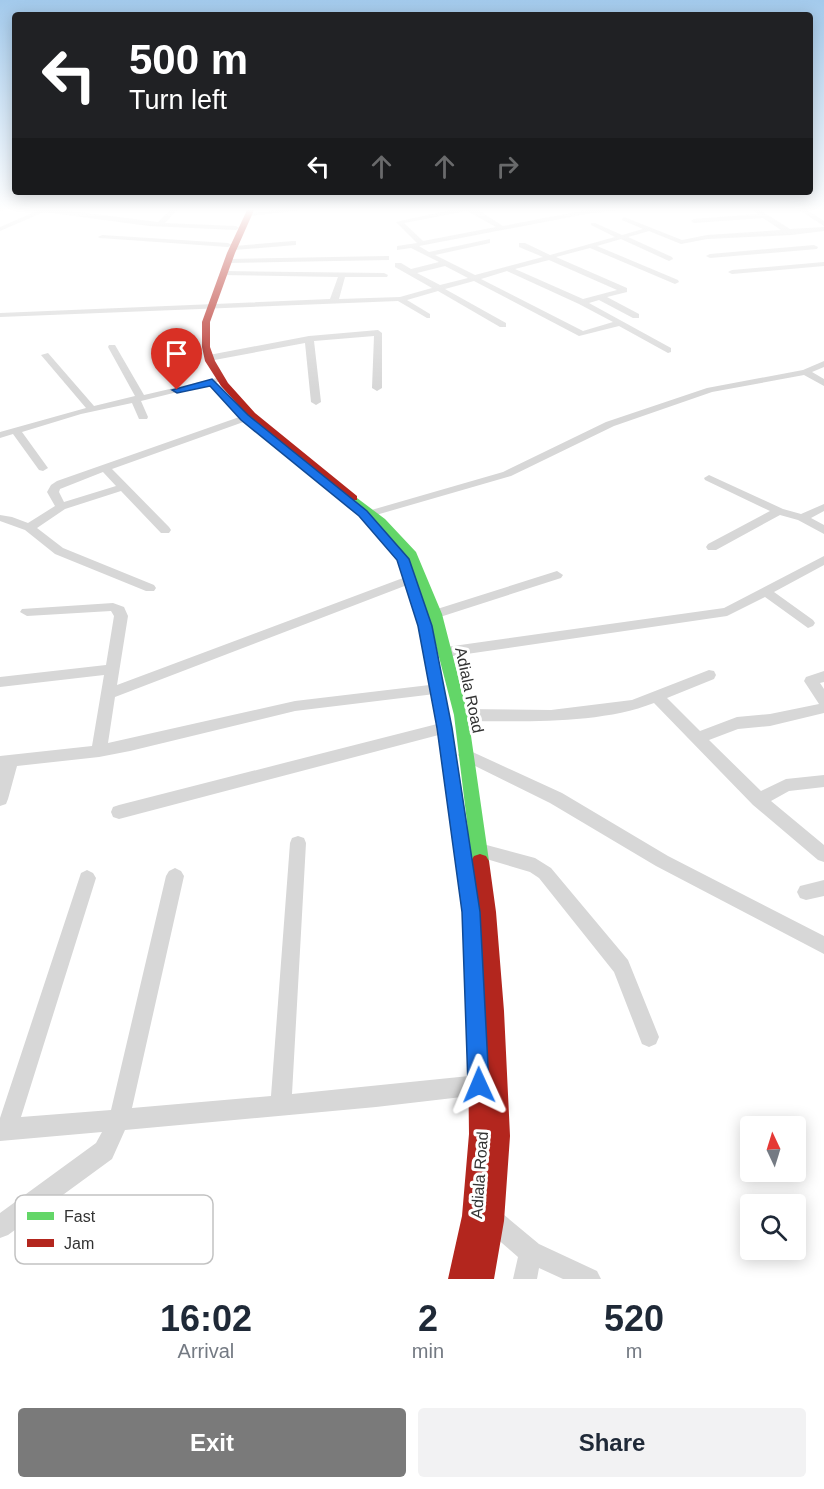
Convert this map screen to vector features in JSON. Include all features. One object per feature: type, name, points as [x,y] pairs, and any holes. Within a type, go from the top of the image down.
[{"type":"main road","name":"Adiala Road","points":[[224,268],[198,322],[198,347],[201,362],[245,418],[368,518],[403,559],[446,652],[461,715],[487,912],[493,989],[499,1136],[483,1218],[460,1279]]},
{"type":"main road","name":"Adiala Road","points":[[224,268],[207,307],[206,346],[216,381],[252,415],[372,513],[400,540],[412,555],[429,615],[431,653],[445,728],[471,912],[483,1218],[482,1279]]},
{"type":"street","points":[[296,268],[342,275],[384,275]]},
{"type":"street","points":[[403,268],[503,325]]},
{"type":"street","points":[[410,272],[427,268]]},
{"type":"street","points":[[455,268],[582,334],[620,323]]},
{"type":"street","points":[[0,315],[400,299],[513,268]]},
{"type":"street","points":[[572,268],[624,290],[582,302]]},
{"type":"street","points":[[642,268],[675,282]]},
{"type":"street","points":[[732,272],[782,268]]},
{"type":"street","points":[[508,269],[582,302],[668,350]]},
{"type":"street","points":[[334,301],[342,275]]},
{"type":"street","points":[[600,297],[636,316]]},
{"type":"street","points":[[400,299],[427,316]]},
{"type":"street","points":[[209,358],[309,339],[378,333],[377,388]]},
{"type":"street","points":[[309,339],[316,402]]},
{"type":"street","points":[[112,347],[138,399],[143,417]]},
{"type":"street","points":[[45,355],[92,409]]},
{"type":"street","points":[[372,513],[507,474],[610,424],[710,390],[805,372],[824,364]]},
{"type":"street","points":[[805,372],[824,383]]},
{"type":"street","points":[[0,435],[92,409],[216,381]]},
{"type":"street","points":[[61,507],[53,492],[55,487],[104,467],[245,418]]},
{"type":"street","points":[[15,430],[43,468]]},
{"type":"street","points":[[104,467],[165,530]]},
{"type":"street","points":[[709,478],[779,511],[802,518],[824,530]]},
{"type":"street","points":[[29,528],[61,507],[124,487]]},
{"type":"street","points":[[802,518],[824,507]]},
{"type":"street","points":[[712,547],[779,511]]},
{"type":"street","points":[[0,518],[29,528],[59,551],[150,588]]},
{"type":"street","points":[[431,653],[727,612],[823,562]]},
{"type":"street","points":[[429,615],[557,575]]},
{"type":"street","points":[[108,694],[411,579]]},
{"type":"street","points":[[766,592],[808,623]]},
{"type":"street","points":[[27,612],[112,607],[119,610],[121,616],[99,751]]},
{"type":"street","points":[[0,682],[112,669]]},
{"type":"street","points":[[461,715],[551,716],[634,705],[709,675]]},
{"type":"street","points":[[824,676],[811,681],[824,700]]},
{"type":"street","points":[[0,799],[5,761],[99,751],[295,706],[438,689]]},
{"type":"street","points":[[656,696],[759,800],[824,855]]},
{"type":"street","points":[[697,738],[737,723],[770,720],[824,708]]},
{"type":"street","points":[[119,812],[445,728]]},
{"type":"street","points":[[466,755],[556,798],[662,861],[824,945]]},
{"type":"street","points":[[759,800],[786,785],[824,781]]},
{"type":"street","points":[[280,1105],[298,843]]},
{"type":"street","points":[[479,850],[535,866],[545,873],[621,966],[649,1037]]},
{"type":"street","points":[[44,1195],[104,1151],[119,1119],[176,876]]},
{"type":"street","points":[[87,878],[4,1130],[479,1085]]},
{"type":"street","points":[[806,892],[824,888]]},
{"type":"street","points":[[0,1227],[15,1216]]},
{"type":"street","points":[[483,1218],[531,1252],[589,1279]]},
{"type":"street","points":[[525,1279],[531,1252]]},
{"type":"traffic: fast","points":[[353,498],[381,521],[412,555],[435,614],[461,715],[480,861]]},
{"type":"traffic: fast","points":[[424,622],[445,728],[471,912],[478,1057]]},
{"type":"traffic: jam","points":[[226,268],[206,322],[206,347],[210,361],[224,384],[252,415],[353,498]]},
{"type":"traffic: jam","points":[[480,861],[487,912],[494,1011],[499,1136],[493,1221],[482,1279]]},
{"type":"traffic: jam","points":[[460,1279],[473,1216],[480,1134],[478,1057]]},
{"type":"route","points":[[177,390],[212,382],[245,418],[363,514],[403,559],[425,626],[445,728],[451,784],[471,912],[479,1085]]}]
